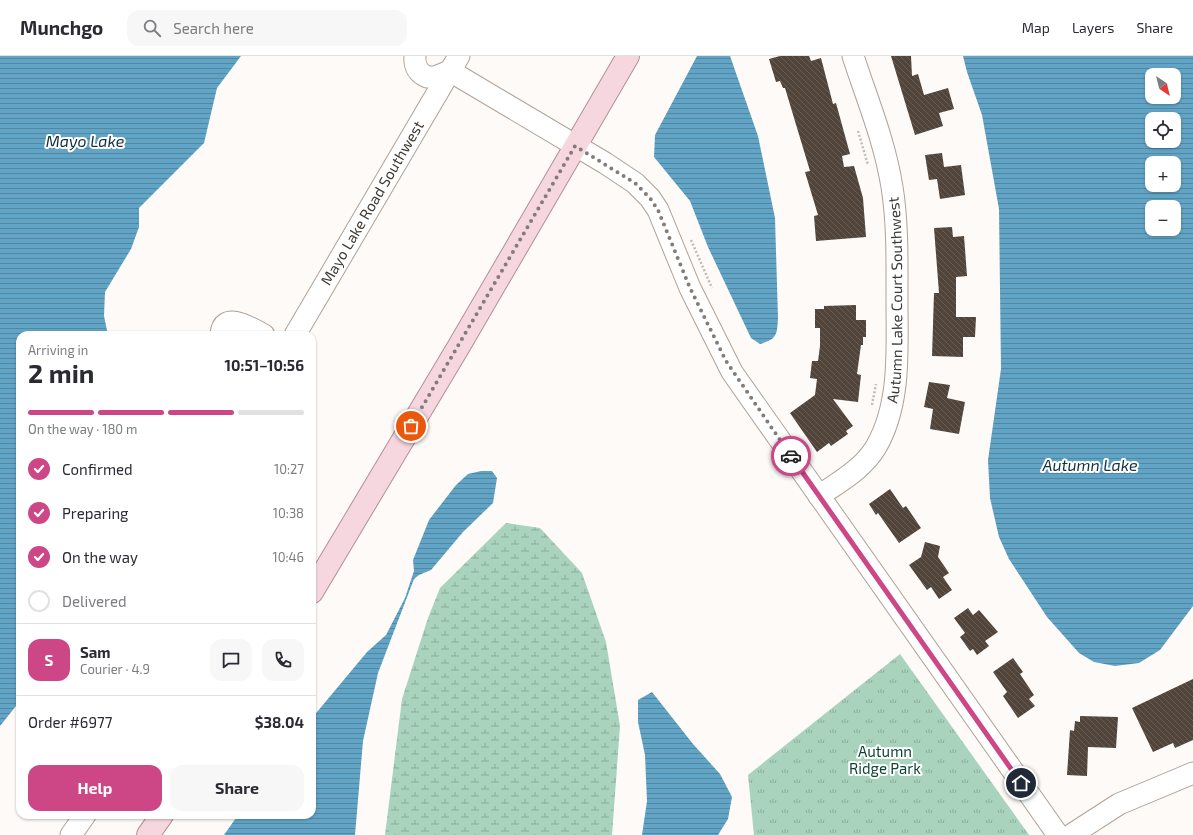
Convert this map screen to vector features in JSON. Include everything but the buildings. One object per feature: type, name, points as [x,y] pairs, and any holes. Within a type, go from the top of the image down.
[{"type":"main road","points":[[316,585],[459,346],[628,56]]},
{"type":"main road","points":[[148,835],[159,819]]},
{"type":"street","points":[[415,56],[414,64],[418,70],[427,77],[435,77],[452,61],[575,146],[635,183],[650,198],[658,210],[690,288],[726,361],[819,496],[1058,835]]},
{"type":"street","name":"Autumn Lake Court Southwest","points":[[819,496],[856,470],[876,449],[885,427],[895,388],[897,275],[892,187],[886,159],[853,56]]},
{"type":"street","name":"Mayo Lake Road Southwest","points":[[297,331],[452,61]]},
{"type":"street","points":[[222,331],[226,325],[234,321],[256,331]]},
{"type":"street","points":[[1071,835],[1119,804],[1193,773]]},
{"type":"street","points":[[71,835],[82,819]]},
{"type":"path","points":[[857,126],[870,172]]},
{"type":"path","points":[[871,409],[876,381]]},
{"type":"green space","points":[[506,523],[540,528],[582,573],[606,642],[620,726],[612,835],[385,835],[402,699],[428,618],[440,588]]},
{"type":"green space","name":"Autumn Ridge Park","points":[[900,654],[1029,835],[754,835],[748,775]]},
{"type":"water","name":"Mayo Lake","points":[[0,56],[241,56],[217,88],[204,143],[139,208],[139,227],[131,249],[105,292],[104,316],[107,331],[16,331],[16,706],[0,726]]},
{"type":"water","points":[[697,56],[730,56],[758,136],[775,218],[778,318],[775,336],[760,344],[751,338],[708,247],[690,201],[654,157],[655,135]]},
{"type":"water","name":"Autumn Lake","points":[[963,56],[1193,56],[1193,606],[1160,650],[1139,663],[1115,666],[1094,662],[1079,653],[1047,617],[1009,559],[999,537],[990,498],[988,460],[1001,369],[999,209],[982,115]]},
{"type":"water","points":[[481,471],[492,471],[497,478],[493,503],[463,532],[431,570],[414,579],[378,673],[363,741],[355,835],[224,835],[235,819],[316,819],[316,713],[367,652],[386,635],[405,598],[414,571],[413,560],[429,520],[456,485],[468,474]]},
{"type":"water","points":[[652,692],[693,744],[720,774],[732,797],[728,819],[718,835],[642,835],[647,801],[645,755],[638,722],[638,700]]},
{"type":"way so far","points":[[411,426],[575,146],[605,163],[635,183],[650,198],[658,210],[690,288],[726,361],[791,456]]},
{"type":"route","points":[[791,456],[1021,783]]}]
